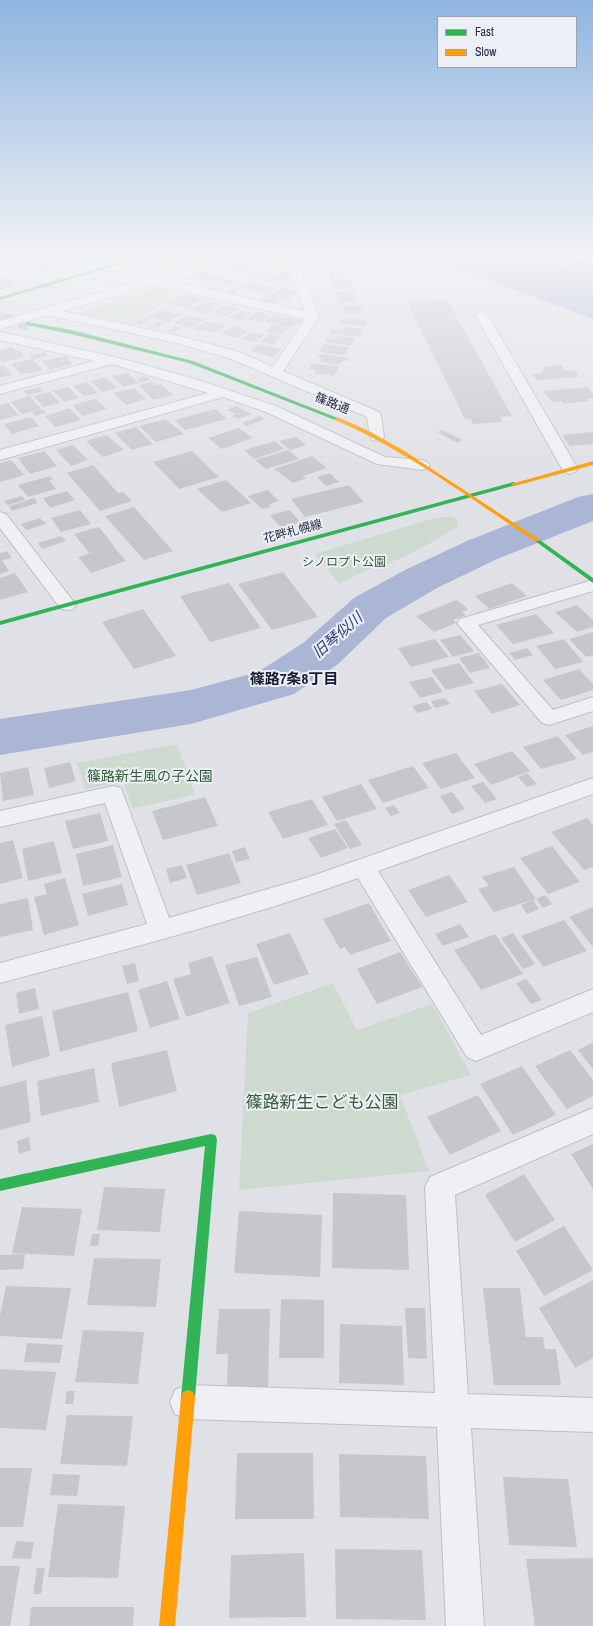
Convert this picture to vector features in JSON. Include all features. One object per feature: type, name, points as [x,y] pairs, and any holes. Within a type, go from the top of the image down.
[{"type":"main road","name":"篠路通","points":[[65,331],[191,362],[310,408],[377,437],[471,496],[544,545],[593,581]]},
{"type":"main road","name":"花畔札幌線","points":[[0,623],[593,463]]},
{"type":"main road","points":[[0,1184],[211,1139],[167,1626]]},
{"type":"street","points":[[137,331],[234,355],[374,415],[377,437]]},
{"type":"street","points":[[276,372],[304,331]]},
{"type":"street","points":[[491,331],[570,469]]},
{"type":"street","points":[[0,336],[112,360],[190,382],[271,409],[382,461],[422,465]]},
{"type":"street","points":[[0,390],[112,360]]},
{"type":"street","points":[[0,455],[223,393]]},
{"type":"street","points":[[0,517],[68,605]]},
{"type":"street","points":[[593,584],[466,622],[549,718],[593,704]]},
{"type":"street","points":[[0,973],[161,930],[313,885],[362,867],[590,791]]},
{"type":"street","points":[[0,819],[113,794],[161,930]]},
{"type":"street","points":[[362,867],[476,1048],[593,1000]]},
{"type":"street","points":[[465,1626],[440,1187],[593,1121]]},
{"type":"street","points":[[187,1402],[593,1415]]},
{"type":"green space","name":"シノロプト公園","points":[[452,516],[457,519],[458,526],[434,541],[400,559],[367,570],[339,584],[315,554],[435,518]]},
{"type":"green space","name":"篠路新生風の子公園","points":[[177,744],[195,794],[133,809],[123,782],[85,789],[77,763]]},
{"type":"green space","name":"篠路新生こども公園","points":[[333,983],[357,1030],[432,1004],[471,1075],[400,1095],[429,1171],[239,1190],[248,1013]]},
{"type":"building","points":[[167,331],[177,331],[174,333]]},
{"type":"building","points":[[207,331],[219,331],[215,333]]},
{"type":"building","points":[[226,331],[249,331],[238,338],[221,334]]},
{"type":"building","points":[[265,331],[285,331],[280,335]]},
{"type":"building","points":[[330,331],[362,331],[358,337],[329,333]]},
{"type":"building","points":[[421,331],[464,331],[512,416],[500,417],[503,422],[473,424],[471,419],[465,419]]},
{"type":"building","points":[[252,332],[265,335],[255,342],[241,339]]},
{"type":"building","points":[[271,334],[282,337],[272,345],[260,342]]},
{"type":"building","points":[[338,336],[355,338],[351,346],[325,342],[328,338],[336,339]]},
{"type":"building","points":[[260,344],[282,349],[273,357],[250,351]]},
{"type":"building","points":[[324,344],[349,347],[344,355],[319,352]]},
{"type":"building","points":[[12,347],[16,351],[19,350],[25,357],[3,362],[0,359],[0,350]]},
{"type":"building","points":[[44,352],[48,356],[33,360],[29,356]]},
{"type":"building","points":[[320,354],[349,358],[346,361],[342,361],[339,365],[320,362],[322,358],[318,357]]},
{"type":"building","points":[[65,356],[73,364],[50,370],[42,361]]},
{"type":"building","points":[[32,359],[44,371],[21,374],[11,364]]},
{"type":"building","points":[[313,363],[339,367],[334,376],[314,373],[316,370],[309,369]]},
{"type":"building","points":[[3,365],[12,375],[0,378],[0,366]]},
{"type":"building","points":[[561,365],[565,371],[574,370],[579,377],[537,380],[532,374],[543,373],[541,370],[545,370],[543,367]]},
{"type":"building","points":[[128,373],[139,383],[123,387],[112,376]]},
{"type":"building","points":[[146,376],[150,380],[141,382],[137,379]]},
{"type":"building","points":[[106,377],[117,388],[102,392],[91,381]]},
{"type":"building","points":[[87,382],[98,393],[84,396],[73,386]]},
{"type":"building","points":[[152,382],[155,385],[161,384],[173,395],[153,400],[139,385]]},
{"type":"building","points":[[39,387],[44,391],[28,395],[24,391]]},
{"type":"building","points":[[68,387],[79,398],[64,402],[53,391]]},
{"type":"building","points":[[587,387],[593,394],[593,398],[587,399],[589,401],[563,404],[561,401],[552,402],[543,391]]},
{"type":"building","points":[[134,388],[146,399],[126,405],[114,393]]},
{"type":"building","points":[[50,392],[60,403],[44,407],[33,396]]},
{"type":"building","points":[[29,396],[41,409],[22,414],[11,402]]},
{"type":"building","points":[[96,399],[107,409],[83,416],[72,405]]},
{"type":"building","points":[[8,403],[19,415],[0,420],[0,405]]},
{"type":"building","points":[[236,406],[252,414],[238,419],[232,416],[236,414],[227,410]]},
{"type":"building","points":[[70,408],[81,420],[55,427],[45,416]]},
{"type":"building","points":[[43,409],[46,413],[35,416],[32,412]]},
{"type":"building","points":[[216,409],[227,419],[185,430],[174,420]]},
{"type":"building","points":[[260,416],[265,419],[246,426],[242,423]]},
{"type":"building","points":[[31,417],[39,426],[12,434],[4,424]]},
{"type":"building","points":[[166,419],[184,434],[156,442],[139,426]]},
{"type":"building","points":[[136,427],[153,444],[132,450],[115,433]]},
{"type":"building","points":[[238,428],[253,438],[222,449],[208,438]]},
{"type":"building","points":[[442,430],[463,440],[458,443],[437,432]]},
{"type":"building","points":[[593,432],[593,444],[570,446],[562,435]]},
{"type":"building","points":[[107,435],[124,450],[103,457],[86,441]]},
{"type":"building","points":[[296,437],[306,445],[290,450],[279,441]]},
{"type":"building","points":[[275,441],[284,449],[254,459],[244,450]]},
{"type":"building","points":[[73,445],[88,460],[71,466],[56,450]]},
{"type":"building","points":[[288,450],[299,459],[266,469],[255,460]]},
{"type":"building","points":[[45,451],[57,466],[30,474],[18,458]]},
{"type":"building","points":[[192,451],[219,477],[179,489],[153,462]]},
{"type":"building","points":[[312,456],[327,468],[303,476],[306,478],[293,483],[274,469]]},
{"type":"building","points":[[11,460],[24,475],[0,482],[0,463]]},
{"type":"building","points":[[93,465],[118,493],[123,492],[132,501],[100,511],[67,473]]},
{"type":"building","points":[[330,473],[339,482],[326,486],[317,477]]},
{"type":"building","points":[[50,476],[53,480],[49,481],[56,489],[28,497],[18,485]]},
{"type":"building","points":[[226,480],[251,503],[222,512],[197,489]]},
{"type":"building","points":[[349,485],[364,502],[305,517],[291,499]]},
{"type":"building","points":[[268,490],[279,501],[269,504],[271,507],[262,509],[248,496]]},
{"type":"building","points":[[67,491],[75,500],[50,508],[43,498]]},
{"type":"building","points":[[22,496],[25,500],[8,505],[4,501]]},
{"type":"building","points":[[34,498],[38,503],[12,511],[9,506]]},
{"type":"building","points":[[134,507],[173,551],[144,560],[105,516]]},
{"type":"building","points":[[80,510],[91,524],[61,532],[51,518]]},
{"type":"building","points":[[290,510],[301,523],[281,528],[270,515]]},
{"type":"building","points":[[40,518],[46,524],[26,530],[21,524]]},
{"type":"building","points":[[99,527],[126,561],[91,573],[78,557],[96,551],[89,553],[74,534]]},
{"type":"building","points":[[61,536],[66,541],[42,549],[38,543]]},
{"type":"building","points":[[7,551],[12,558],[2,560],[9,571],[0,574],[0,553]]},
{"type":"building","points":[[283,572],[318,617],[272,630],[238,584]]},
{"type":"building","points":[[15,573],[28,592],[0,600],[0,578]]},
{"type":"building","points":[[229,583],[261,628],[210,642],[180,596]]},
{"type":"building","points":[[512,583],[527,596],[489,609],[475,596]]},
{"type":"building","points":[[457,600],[468,609],[462,612],[466,615],[453,620],[456,623],[434,632],[416,616]]},
{"type":"building","points":[[577,605],[593,620],[593,627],[577,632],[555,612]]},
{"type":"building","points":[[143,609],[176,656],[134,669],[102,622]]},
{"type":"building","points":[[536,614],[554,633],[513,644],[496,625]]},
{"type":"building","points":[[593,632],[593,655],[586,657],[569,639]]},
{"type":"building","points":[[460,635],[474,651],[453,657],[440,640]]},
{"type":"building","points":[[435,639],[449,657],[411,667],[398,648]]},
{"type":"building","points":[[564,639],[583,662],[555,669],[536,646]]},
{"type":"building","points":[[527,648],[533,655],[515,660],[509,653]]},
{"type":"building","points":[[479,653],[490,668],[470,673],[459,658]]},
{"type":"building","points":[[459,663],[474,683],[446,690],[431,670]]},
{"type":"building","points":[[579,669],[593,684],[593,690],[561,700],[543,680]]},
{"type":"building","points":[[432,677],[443,692],[420,698],[409,682]]},
{"type":"building","points":[[502,684],[520,705],[492,714],[474,691]]},
{"type":"building","points":[[445,698],[450,704],[435,708],[431,701]]},
{"type":"building","points":[[427,702],[432,709],[417,713],[412,706]]},
{"type":"building","points":[[593,726],[593,752],[583,755],[565,735]]},
{"type":"building","points":[[558,736],[577,759],[541,769],[523,747]]},
{"type":"building","points":[[512,751],[530,771],[491,785],[474,764]]},
{"type":"building","points":[[456,753],[475,778],[441,789],[422,763]]},
{"type":"building","points":[[70,762],[76,781],[49,788],[44,768]]},
{"type":"building","points":[[413,766],[429,788],[383,803],[368,780]]},
{"type":"building","points":[[28,767],[34,795],[3,801],[0,773]]},
{"type":"building","points":[[527,773],[537,784],[527,787],[518,777]]},
{"type":"building","points":[[483,782],[497,799],[485,803],[471,786]]},
{"type":"building","points":[[361,784],[377,809],[337,821],[322,797]]},
{"type":"building","points":[[452,792],[465,809],[452,814],[440,796]]},
{"type":"building","points":[[205,797],[218,826],[163,840],[152,811]]},
{"type":"building","points":[[312,799],[328,825],[283,839],[268,812]]},
{"type":"building","points":[[394,805],[400,813],[391,816],[385,808]]},
{"type":"building","points":[[100,813],[108,841],[73,849],[65,821]]},
{"type":"building","points":[[587,818],[593,825],[593,867],[584,870],[551,832]]},
{"type":"building","points":[[346,820],[362,845],[350,849],[334,824]]},
{"type":"building","points":[[335,829],[348,848],[321,858],[308,838]]},
{"type":"building","points":[[13,840],[23,878],[0,884],[0,843]]},
{"type":"building","points":[[54,841],[62,873],[28,881],[22,849]]},
{"type":"building","points":[[113,845],[122,877],[83,886],[76,854]]},
{"type":"building","points":[[552,846],[580,882],[548,894],[520,858]]},
{"type":"building","points":[[245,847],[250,859],[236,862],[232,851]]},
{"type":"building","points":[[229,853],[241,883],[197,895],[186,865]]},
{"type":"building","points":[[182,865],[187,878],[170,883],[166,869]]},
{"type":"building","points":[[514,867],[536,899],[494,912],[478,889],[489,886],[482,877]]},
{"type":"building","points":[[449,875],[468,902],[426,917],[408,890]]},
{"type":"building","points":[[65,878],[79,925],[44,935],[34,897],[47,894],[44,884]]},
{"type":"building","points":[[122,884],[128,905],[88,916],[82,894]]},
{"type":"building","points":[[545,895],[552,904],[543,908],[536,899]]},
{"type":"building","points":[[28,898],[33,930],[0,937],[0,904]]},
{"type":"building","points":[[533,900],[539,909],[527,914],[521,905]]},
{"type":"building","points":[[369,903],[391,941],[350,955],[345,947],[340,949],[323,919]]},
{"type":"building","points":[[593,907],[593,947],[569,917]]},
{"type":"building","points":[[564,920],[587,951],[543,967],[521,936]]},
{"type":"building","points":[[460,924],[469,937],[443,946],[435,934]]},
{"type":"building","points":[[290,933],[309,974],[274,985],[256,944]]},
{"type":"building","points":[[513,933],[535,964],[523,969],[501,938]]},
{"type":"building","points":[[495,934],[523,974],[481,990],[454,950]]},
{"type":"building","points":[[400,952],[422,987],[377,1004],[357,969]]},
{"type":"building","points":[[212,956],[230,1003],[186,1017],[173,979],[191,974],[188,963]]},
{"type":"building","points":[[257,957],[272,997],[239,1006],[225,965]]},
{"type":"building","points":[[135,963],[139,981],[127,984],[122,966]]},
{"type":"building","points":[[526,979],[542,1000],[531,1004],[516,983]]},
{"type":"building","points":[[167,981],[180,1019],[150,1028],[138,990]]},
{"type":"building","points":[[35,988],[39,1009],[19,1014],[16,993]]},
{"type":"building","points":[[128,992],[138,1031],[60,1052],[52,1011]]},
{"type":"building","points":[[42,1016],[50,1056],[12,1067],[5,1025]]},
{"type":"building","points":[[593,1042],[593,1069],[578,1050]]},
{"type":"building","points":[[167,1050],[177,1091],[119,1107],[111,1063]]},
{"type":"building","points":[[570,1050],[593,1080],[593,1096],[567,1109],[535,1066]]},
{"type":"building","points":[[522,1066],[556,1115],[513,1135],[480,1084]]},
{"type":"building","points":[[94,1068],[99,1102],[41,1116],[37,1081]]},
{"type":"building","points":[[26,1080],[31,1122],[0,1130],[0,1087]]},
{"type":"building","points":[[478,1095],[501,1131],[450,1155],[427,1117]]},
{"type":"building","points":[[29,1137],[31,1150],[19,1154],[17,1141]]},
{"type":"building","points":[[593,1144],[593,1189],[571,1154]]},
{"type":"building","points":[[524,1174],[555,1220],[515,1242],[485,1195]]},
{"type":"building","points":[[104,1187],[165,1189],[160,1232],[97,1230]]},
{"type":"building","points":[[333,1193],[406,1195],[409,1270],[332,1268]]},
{"type":"building","points":[[22,1207],[82,1209],[74,1256],[12,1253]]},
{"type":"building","points":[[239,1211],[322,1215],[320,1277],[234,1273]]},
{"type":"building","points":[[564,1226],[593,1270],[544,1296],[516,1251]]},
{"type":"building","points":[[92,1234],[100,1234],[98,1246],[90,1246]]},
{"type":"building","points":[[25,1254],[23,1269],[0,1270],[0,1255]]},
{"type":"building","points":[[94,1258],[161,1259],[156,1307],[87,1305]]},
{"type":"building","points":[[593,1280],[593,1358],[575,1368],[539,1308]]},
{"type":"building","points":[[6,1286],[71,1288],[62,1339],[0,1336],[0,1316]]},
{"type":"building","points":[[483,1288],[520,1288],[526,1337],[543,1337],[545,1349],[556,1349],[561,1385],[494,1385]]},
{"type":"building","points":[[281,1299],[324,1300],[324,1358],[279,1358]]},
{"type":"building","points":[[405,1308],[425,1308],[427,1359],[408,1358]]},
{"type":"building","points":[[219,1309],[270,1309],[268,1387],[227,1387],[228,1354],[216,1354]]},
{"type":"building","points":[[340,1324],[402,1326],[404,1385],[339,1383]]},
{"type":"building","points":[[83,1330],[144,1332],[138,1384],[75,1382]]},
{"type":"building","points":[[27,1343],[63,1345],[60,1363],[24,1362]]},
{"type":"building","points":[[0,1369],[56,1372],[46,1430],[0,1428]]},
{"type":"building","points":[[67,1391],[75,1391],[73,1404],[65,1404]]},
{"type":"building","points":[[67,1415],[133,1416],[127,1466],[60,1464]]},
{"type":"building","points":[[237,1453],[313,1453],[314,1519],[235,1519]]},
{"type":"building","points":[[339,1454],[426,1456],[429,1519],[340,1517]]},
{"type":"building","points":[[0,1468],[32,1468],[23,1527],[0,1527]]},
{"type":"building","points":[[53,1474],[80,1475],[77,1496],[50,1495]]},
{"type":"building","points":[[503,1477],[568,1479],[577,1547],[509,1545]]},
{"type":"building","points":[[58,1504],[125,1506],[118,1578],[48,1577]]},
{"type":"building","points":[[16,1541],[34,1542],[31,1559],[12,1558]]},
{"type":"building","points":[[335,1549],[422,1550],[426,1620],[336,1619]]},
{"type":"building","points":[[304,1553],[306,1617],[229,1618],[231,1555]]},
{"type":"building","points":[[593,1558],[593,1626],[535,1626],[526,1559]]},
{"type":"building","points":[[0,1566],[20,1566],[10,1626],[0,1626]]},
{"type":"building","points":[[37,1568],[45,1568],[41,1594],[33,1594]]},
{"type":"building","points":[[31,1607],[134,1607],[133,1626],[29,1626]]},
{"type":"waterway","name":"旧琴似川","points":[[0,737],[191,707],[276,683],[320,654],[370,608],[421,579],[482,550],[593,506]]},
{"type":"traffic: fast","points":[[65,331],[191,362],[337,419]]},
{"type":"traffic: fast","points":[[0,623],[514,484]]},
{"type":"traffic: fast","points":[[537,540],[593,581]]},
{"type":"traffic: fast","points":[[0,1185],[211,1139],[188,1397]]},
{"type":"traffic: slow","points":[[337,419],[376,437],[401,452],[537,540]]},
{"type":"traffic: slow","points":[[514,484],[593,463]]},
{"type":"traffic: slow","points":[[167,1626],[188,1397]]},
{"type":"district","name":"篠路7条8丁目","points":[[294,680]]}]
